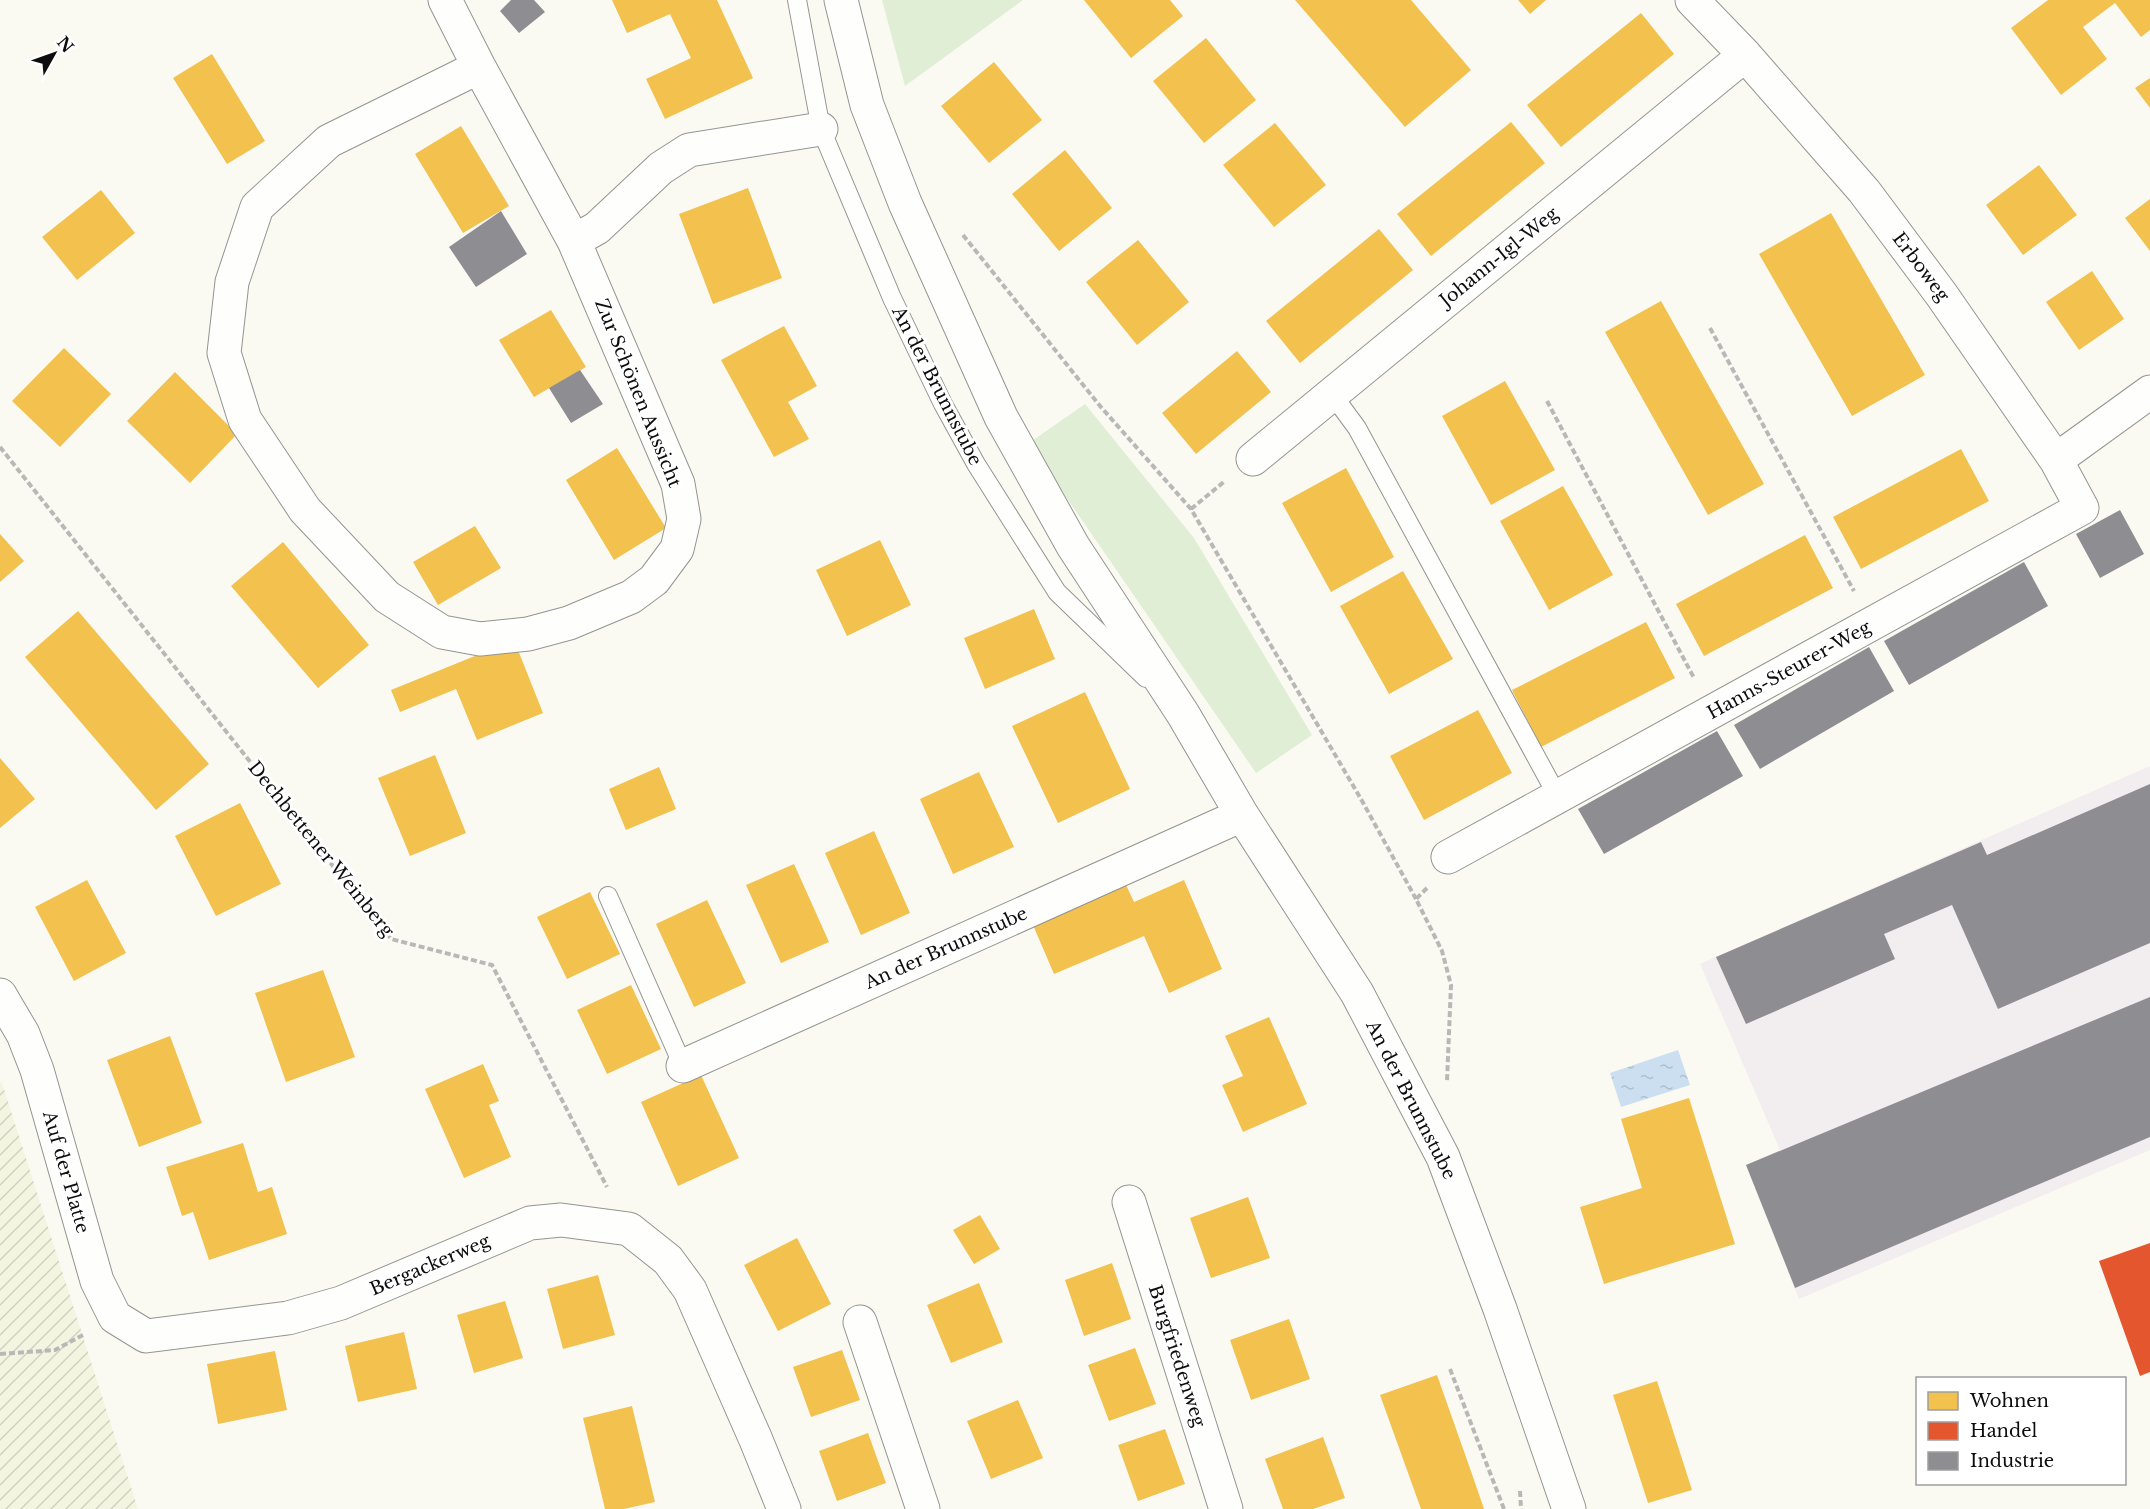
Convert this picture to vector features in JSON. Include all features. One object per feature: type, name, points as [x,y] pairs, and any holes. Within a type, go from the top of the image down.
[{"type":"street","name":"Zur Schönen Aussicht","points":[[445,0],[574,241],[678,484],[684,519],[677,549],[654,580],[631,597],[569,623],[528,634],[480,639],[441,632],[387,597],[305,510],[245,420],[224,353],[232,282],[257,207],[329,141],[479,67]]},
{"type":"street","name":"An der Brunnstube","points":[[841,0],[867,105],[905,203],[1001,417],[1073,546],[1183,714],[1242,815],[1357,993],[1443,1157],[1500,1309],[1569,1509]]},
{"type":"street","name":"Erboweg","points":[[1692,0],[1745,55],[1864,191],[1941,294],[2056,460]]},
{"type":"street","name":"Johann-Igl-Weg","points":[[1253,459],[1745,55]]},
{"type":"street","points":[[574,241],[597,228],[661,168],[689,150],[821,129]]},
{"type":"street","points":[[2056,460],[2150,392]]},
{"type":"street","name":"Hanns-Steurer-Weg","points":[[1448,857],[2082,508],[2056,460]]},
{"type":"street","name":"An der Brunnstube","points":[[684,1066],[1242,815]]},
{"type":"street","name":"Auf der Platte","points":[[0,995],[23,1034],[37,1070],[97,1281],[115,1317]]},
{"type":"street","name":"Burgfriedenweg","points":[[1129,1202],[1226,1509]]},
{"type":"street","name":"Bergackerweg","points":[[115,1317],[146,1336],[288,1318],[341,1303],[530,1222],[561,1220],[629,1229]]},
{"type":"street","points":[[629,1229],[668,1260],[690,1290],[784,1509]]},
{"type":"street","points":[[860,1322],[922,1509]]},
{"type":"lane","name":"An der Brunnstube","points":[[797,0],[821,129],[892,298],[943,404],[976,464],[1057,592],[1183,714]]},
{"type":"lane","points":[[1332,394],[1357,428],[1558,797]]},
{"type":"lane","points":[[608,896],[684,1066]]},
{"type":"path","points":[[961,232],[1100,406],[1191,509],[1361,799],[1442,951],[1451,985],[1446,1088]]},
{"type":"path","points":[[1710,328],[1872,624]]},
{"type":"path","points":[[1547,401],[1712,713]]},
{"type":"path","name":"Dechbettener Weinberg","points":[[0,447],[391,939],[492,965],[629,1229]]},
{"type":"path","points":[[1416,899],[1446,871],[1448,857]]},
{"type":"path","points":[[0,1354],[56,1350],[115,1317]]},
{"type":"path","points":[[1450,1369],[1504,1509]]},
{"type":"shaded area","points":[[2150,766],[2150,1150],[1799,1299],[1746,1165],[1780,1150],[1700,964]]},
{"type":"green space","points":[[882,0],[1023,0],[905,86]]},
{"type":"green space","points":[[1085,404],[1194,538],[1312,735],[1256,773],[1029,443]]},
{"type":"green space","points":[[0,1083],[2,1083],[138,1509],[0,1509]]},
{"type":"water","points":[[1678,1050],[1690,1085],[1621,1107],[1610,1073]]},
{"type":"building: Wohnen","points":[[612,0],[717,0],[753,78],[665,119],[646,79],[691,58],[670,14],[627,33]]},
{"type":"building: Wohnen","points":[[1084,0],[1170,0],[1183,16],[1131,58]]},
{"type":"building: Wohnen","points":[[1295,0],[1411,0],[1471,70],[1405,127]]},
{"type":"building: Wohnen","points":[[1518,0],[1546,0],[1530,14]]},
{"type":"building: Wohnen","points":[[2048,0],[2150,0],[2150,30],[2141,37],[2115,3],[2083,27],[2107,59],[2061,95],[2011,28]]},
{"type":"building: Wohnen","points":[[1641,13],[1674,54],[1561,147],[1527,105]]},
{"type":"building: Wohnen","points":[[1206,38],[1256,100],[1204,143],[1153,81]]},
{"type":"building: Wohnen","points":[[212,54],[265,141],[227,164],[173,78]]},
{"type":"building: Wohnen","points":[[994,62],[1042,120],[989,163],[941,106]]},
{"type":"building: Wohnen","points":[[2150,78],[2150,108],[2135,88]]},
{"type":"building: Wohnen","points":[[1511,122],[1545,163],[1431,256],[1397,214]]},
{"type":"building: Wohnen","points":[[1275,123],[1326,185],[1274,227],[1223,165]]},
{"type":"building: Wohnen","points":[[461,126],[509,206],[463,233],[415,154]]},
{"type":"building: Wohnen","points":[[1065,150],[1112,208],[1059,251],[1012,194]]},
{"type":"building: Wohnen","points":[[2039,165],[2077,215],[2023,255],[1986,205]]},
{"type":"building: Wohnen","points":[[748,188],[782,278],[713,304],[679,214]]},
{"type":"building: Wohnen","points":[[101,190],[135,233],[77,280],[42,237]]},
{"type":"building: Wohnen","points":[[2150,199],[2150,251],[2125,218]]},
{"type":"building: Wohnen","points":[[1831,213],[1925,375],[1852,416],[1759,254]]},
{"type":"building: Wohnen","points":[[1379,229],[1413,270],[1300,363],[1266,321]]},
{"type":"building: Wohnen","points":[[1138,240],[1189,302],[1137,345],[1086,282]]},
{"type":"building: Wohnen","points":[[2092,271],[2124,319],[2079,350],[2046,302]]},
{"type":"building: Wohnen","points":[[1661,301],[1764,484],[1708,515],[1605,332]]},
{"type":"building: Wohnen","points":[[551,310],[586,367],[534,397],[499,340]]},
{"type":"building: Wohnen","points":[[784,326],[817,386],[788,402],[809,439],[774,457],[721,360]]},
{"type":"building: Wohnen","points":[[64,348],[111,394],[60,447],[12,401]]},
{"type":"building: Wohnen","points":[[1237,351],[1271,392],[1196,454],[1162,413]]},
{"type":"building: Wohnen","points":[[175,372],[237,434],[190,483],[127,421]]},
{"type":"building: Wohnen","points":[[1505,381],[1555,470],[1491,505],[1442,416]]},
{"type":"building: Wohnen","points":[[617,448],[666,528],[614,560],[566,480]]},
{"type":"building: Wohnen","points":[[1961,449],[1989,501],[1861,569],[1833,517]]},
{"type":"building: Wohnen","points":[[1346,468],[1394,557],[1331,592],[1282,503]]},
{"type":"building: Wohnen","points":[[1563,486],[1613,575],[1549,610],[1500,521]]},
{"type":"building: Wohnen","points":[[475,526],[501,568],[438,605],[413,562]]},
{"type":"building: Wohnen","points":[[0,534],[24,561],[0,582]]},
{"type":"building: Wohnen","points":[[1805,535],[1833,588],[1704,656],[1676,604]]},
{"type":"building: Wohnen","points":[[880,540],[911,605],[847,636],[816,570]]},
{"type":"building: Wohnen","points":[[283,542],[369,645],[318,688],[231,586]]},
{"type":"building: Wohnen","points":[[1403,571],[1453,659],[1389,694],[1340,606]]},
{"type":"building: Wohnen","points":[[1034,609],[1055,659],[985,689],[964,638]]},
{"type":"building: Wohnen","points":[[78,611],[209,764],[156,810],[25,657]]},
{"type":"building: Wohnen","points":[[1646,622],[1675,678],[1541,747],[1512,690]]},
{"type":"building: Wohnen","points":[[514,640],[543,713],[477,740],[456,689],[400,712],[391,690]]},
{"type":"building: Wohnen","points":[[1085,692],[1130,789],[1058,823],[1012,726]]},
{"type":"building: Wohnen","points":[[1478,710],[1512,773],[1424,820],[1390,756]]},
{"type":"building: Wohnen","points":[[435,755],[466,833],[410,856],[378,778]]},
{"type":"building: Wohnen","points":[[0,758],[35,799],[0,828]]},
{"type":"building: Wohnen","points":[[659,767],[676,809],[626,830],[609,789]]},
{"type":"building: Wohnen","points":[[979,772],[1014,847],[953,874],[920,799]]},
{"type":"building: Wohnen","points":[[240,803],[281,884],[216,916],[175,836]]},
{"type":"building: Wohnen","points":[[874,831],[910,913],[861,935],[825,853]]},
{"type":"building: Wohnen","points":[[794,864],[829,942],[781,963],[746,885]]},
{"type":"building: Wohnen","points":[[87,880],[126,953],[74,981],[35,907]]},
{"type":"building: Wohnen","points":[[1184,880],[1222,969],[1169,993],[1144,936],[1054,974],[1033,925],[1126,885],[1134,902]]},
{"type":"building: Wohnen","points":[[590,892],[620,954],[567,979],[537,917]]},
{"type":"building: Wohnen","points":[[707,900],[746,983],[694,1007],[656,924]]},
{"type":"building: Wohnen","points":[[323,970],[355,1057],[286,1082],[255,993]]},
{"type":"building: Wohnen","points":[[631,985],[661,1049],[607,1074],[577,1010]]},
{"type":"building: Wohnen","points":[[1269,1017],[1307,1104],[1243,1132],[1222,1085],[1243,1076],[1225,1036]]},
{"type":"building: Wohnen","points":[[170,1036],[202,1123],[139,1147],[107,1060]]},
{"type":"building: Wohnen","points":[[483,1064],[499,1101],[489,1105],[511,1157],[464,1178],[425,1089]]},
{"type":"building: Wohnen","points":[[701,1075],[739,1158],[678,1186],[641,1102]]},
{"type":"building: Wohnen","points":[[1689,1098],[1735,1244],[1604,1284],[1580,1207],[1642,1188],[1621,1119]]},
{"type":"building: Wohnen","points":[[243,1143],[258,1192],[272,1187],[287,1234],[209,1260],[193,1212],[182,1216],[166,1167]]},
{"type":"building: Wohnen","points":[[1248,1197],[1270,1258],[1211,1278],[1190,1218]]},
{"type":"building: Wohnen","points":[[980,1215],[1000,1249],[974,1264],[953,1230]]},
{"type":"building: Wohnen","points":[[797,1238],[831,1304],[778,1331],[744,1265]]},
{"type":"building: Wohnen","points":[[1112,1263],[1131,1319],[1084,1336],[1065,1280]]},
{"type":"building: Wohnen","points":[[598,1275],[615,1335],[563,1349],[547,1289]]},
{"type":"building: Wohnen","points":[[979,1283],[1003,1342],[951,1363],[927,1305]]},
{"type":"building: Wohnen","points":[[505,1301],[523,1358],[474,1373],[457,1315]]},
{"type":"building: Wohnen","points":[[1289,1319],[1310,1379],[1251,1400],[1230,1340]]},
{"type":"building: Wohnen","points":[[404,1332],[417,1389],[358,1402],[345,1346]]},
{"type":"building: Wohnen","points":[[1135,1348],[1156,1404],[1109,1421],[1088,1365]]},
{"type":"building: Wohnen","points":[[842,1350],[860,1400],[811,1417],[793,1367]]},
{"type":"building: Wohnen","points":[[275,1351],[287,1410],[218,1424],[207,1364]]},
{"type":"building: Wohnen","points":[[1437,1375],[1484,1509],[1421,1509],[1380,1395]]},
{"type":"building: Wohnen","points":[[1657,1381],[1692,1490],[1648,1503],[1613,1395]]},
{"type":"building: Wohnen","points":[[1018,1400],[1043,1458],[991,1479],[967,1421]]},
{"type":"building: Wohnen","points":[[632,1406],[655,1502],[624,1509],[605,1509],[583,1418]]},
{"type":"building: Wohnen","points":[[1165,1429],[1185,1484],[1138,1501],[1118,1445]]},
{"type":"building: Wohnen","points":[[868,1433],[886,1483],[837,1501],[819,1451]]},
{"type":"building: Wohnen","points":[[1323,1437],[1345,1498],[1313,1509],[1283,1509],[1265,1459]]},
{"type":"building: Handel","points":[[2150,1243],[2150,1372],[2140,1376],[2099,1261]]},
{"type":"building: Industrie","points":[[511,0],[534,0],[545,12],[519,33],[500,11]]},
{"type":"building: Industrie","points":[[501,211],[527,254],[476,287],[449,247]]},
{"type":"building: Industrie","points":[[580,370],[603,404],[571,423],[549,388]]},
{"type":"building: Industrie","points":[[2120,510],[2144,554],[2100,578],[2076,534]]},
{"type":"building: Industrie","points":[[2024,562],[2048,606],[1909,685],[1884,641]]},
{"type":"building: Industrie","points":[[1869,647],[1894,691],[1760,769],[1734,725]]},
{"type":"building: Industrie","points":[[1717,731],[1743,776],[1604,854],[1578,809]]},
{"type":"building: Industrie","points":[[2150,784],[2150,943],[1998,1009],[1952,905],[1884,934],[1895,959],[1746,1024],[1716,957],[1981,842],[1987,855]]},
{"type":"building: Industrie","points":[[2150,997],[2150,1137],[1795,1288],[1746,1165]]}]
